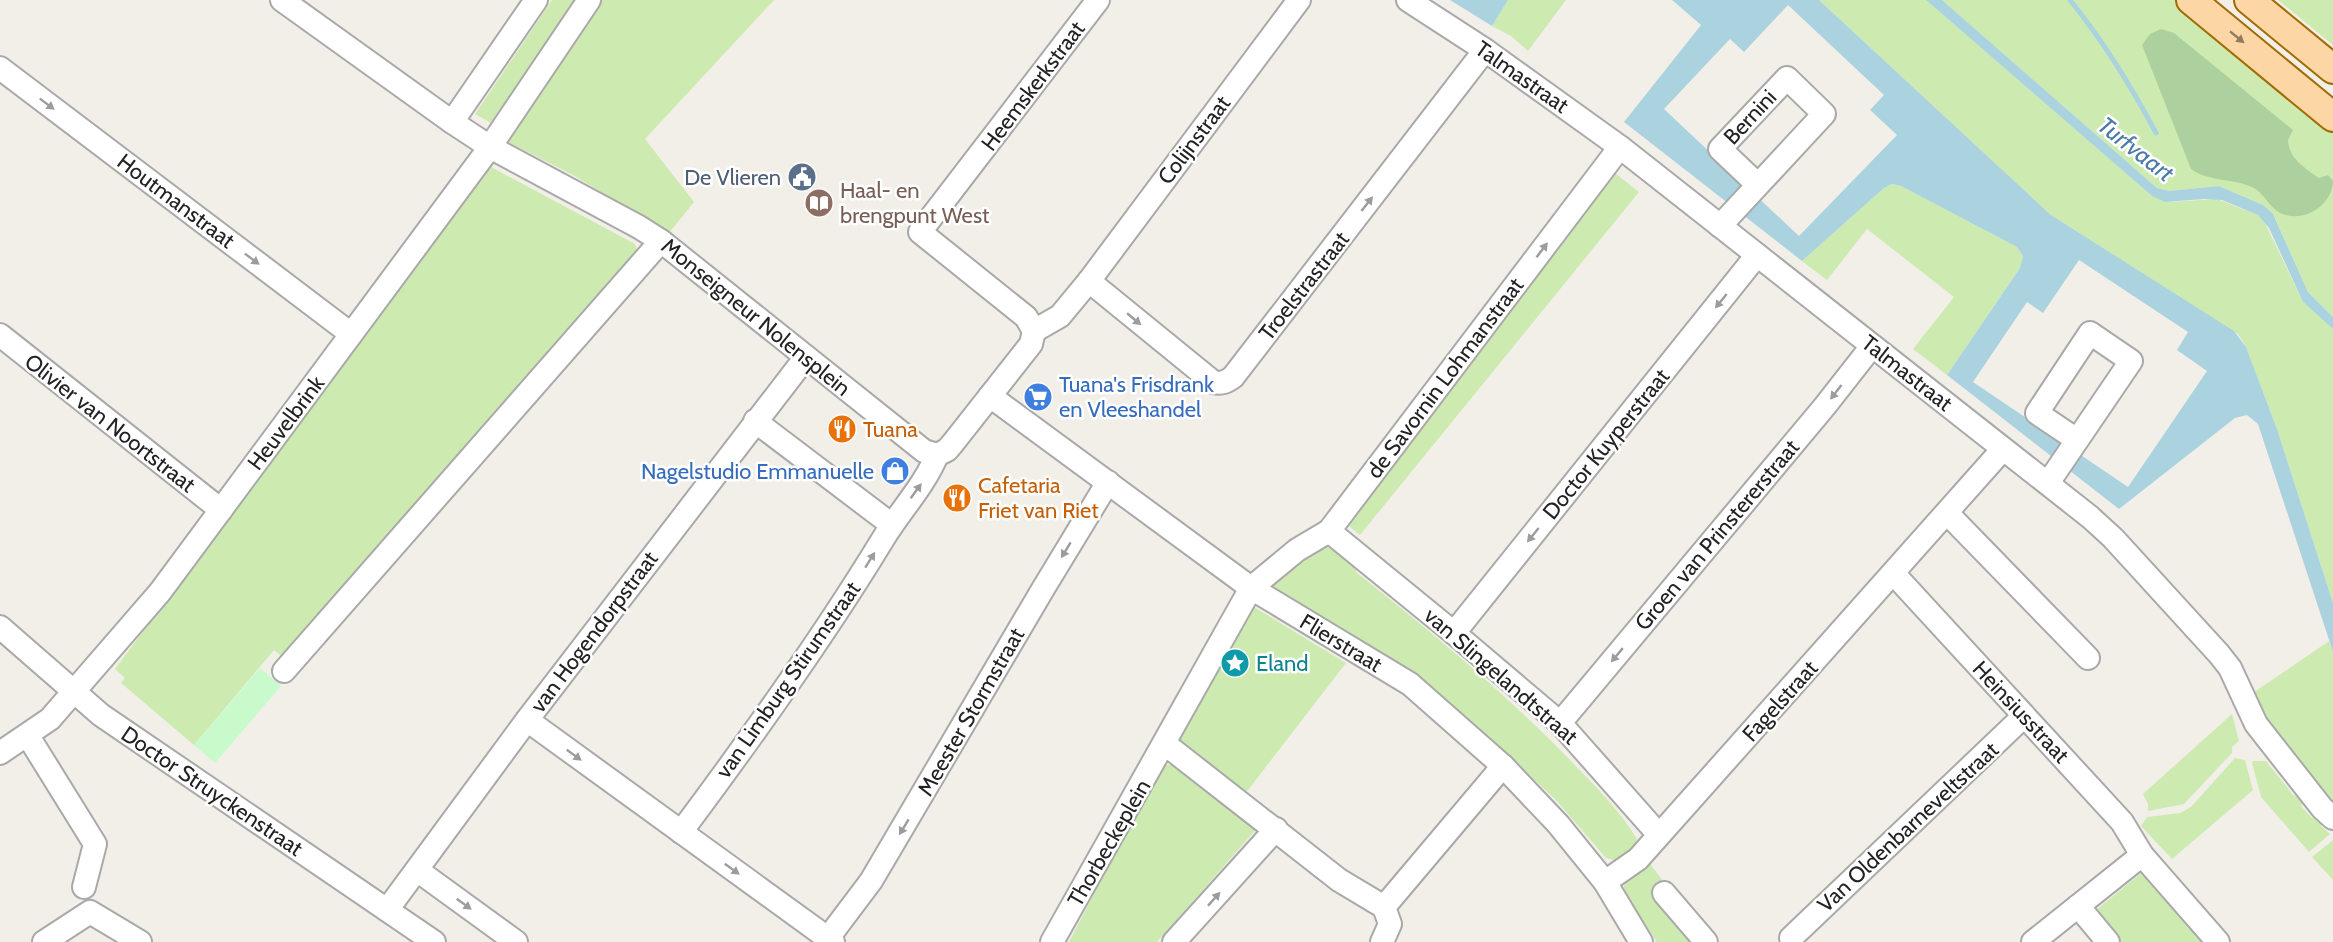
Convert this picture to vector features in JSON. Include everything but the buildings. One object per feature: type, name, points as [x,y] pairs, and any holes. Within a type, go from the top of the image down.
[{"type":"main road","points":[[2191,0],[2333,117]]},
{"type":"main road","points":[[2249,0],[2333,69]]},
{"type":"street","points":[[282,0],[490,147]]},
{"type":"street","points":[[452,122],[536,0]]},
{"type":"street","name":"Heuvelbrink","points":[[0,753],[50,719],[160,592],[490,147],[589,0]]},
{"type":"street","name":"Heemskerkstraat","points":[[1034,331],[1026,317],[920,232],[1098,0]]},
{"type":"street","name":"Colijnstraat","points":[[1089,281],[1299,0]]},
{"type":"street","name":"Talmastraat","points":[[1408,0],[1485,50],[1620,147],[1728,218],[1757,255],[2048,483],[2113,538],[2220,654],[2230,668],[2256,724],[2322,808],[2333,818]]},
{"type":"street","name":"Troelstrastraat","points":[[1089,281],[1213,382],[1227,381],[1233,377],[1485,50]]},
{"type":"street","name":"Houtmanstraat","points":[[0,68],[351,334]]},
{"type":"street","name":"Bernini","points":[[1728,218],[1824,114],[1787,78],[1720,149],[1755,188]]},
{"type":"street","name":"Monseigneur Nolensplein","points":[[490,147],[661,241],[924,451],[937,455]]},
{"type":"street","name":"de Savornin Lohmanstraat","points":[[1251,588],[1297,550],[1329,531],[1620,147]]},
{"type":"street","points":[[284,671],[661,241]]},
{"type":"street","name":"Doctor Kuyperstraat","points":[[1454,633],[1757,255]]},
{"type":"street","points":[[937,455],[947,450],[1031,344],[1034,331],[1060,316],[1089,281]]},
{"type":"street","points":[[2048,483],[2070,451],[2131,361],[2090,333],[2037,413],[2070,451]]},
{"type":"street","name":"Olivier van Noortstraat","points":[[0,335],[221,510]]},
{"type":"street","name":"Groen van Prinstererstraat","points":[[1560,723],[1826,406],[1872,346]]},
{"type":"street","name":"van Hogendorpstraat","points":[[387,910],[527,720],[806,357]]},
{"type":"street","name":"Flierstraat","points":[[990,396],[1251,588],[1410,684],[1503,766],[1558,824],[1605,882],[1641,942]]},
{"type":"street","points":[[755,421],[892,525]]},
{"type":"street","name":"Fagelstraat","points":[[1605,882],[1638,859],[2003,448]]},
{"type":"street","name":"van Limburg Stirumstraat","points":[[681,832],[794,678],[892,525],[922,483],[937,455]]},
{"type":"street","name":"Meester Stormstraat","points":[[830,940],[871,881],[1108,482]]},
{"type":"street","points":[[1947,513],[2088,658]]},
{"type":"street","name":"van Slingelandtstraat","points":[[1329,531],[1560,723],[1659,835]]},
{"type":"street","name":"Heinsiusstraat","points":[[1893,573],[2122,822],[2142,855],[2218,942]]},
{"type":"street","name":"Thorbeckeplein","points":[[1052,942],[1251,588]]},
{"type":"street","name":"Doctor Struyckenstraat","points":[[0,627],[74,693],[107,718],[434,942]]},
{"type":"street","name":"Van Oldenbarneveltstraat","points":[[1791,938],[2024,716]]},
{"type":"street","points":[[527,720],[830,940]]},
{"type":"street","points":[[28,736],[95,844],[84,887]]},
{"type":"street","points":[[1165,744],[1339,880],[1384,907],[1389,924],[1382,942]]},
{"type":"street","points":[[1384,907],[1503,766]]},
{"type":"street","points":[[1174,942],[1276,829]]},
{"type":"street","points":[[2033,942],[2142,855]]},
{"type":"street","points":[[417,870],[516,942]]},
{"type":"street","points":[[1664,893],[1707,942]]},
{"type":"street","points":[[2078,906],[2108,942]]},
{"type":"street","points":[[44,942],[90,912],[140,942]]},
{"type":"green space","points":[[552,0],[574,0],[491,123],[475,114]]},
{"type":"green space","points":[[598,0],[774,0],[645,139],[694,202],[669,233],[573,175],[502,139]]},
{"type":"green space","points":[[1508,0],[1566,0],[1528,51],[1511,36],[1492,26]]},
{"type":"green space","points":[[1819,0],[1926,0],[2152,196],[2169,202],[2217,199],[2258,215],[2264,221],[2303,302],[2333,329],[2333,603],[2277,429],[2246,347],[2238,334],[2051,215]]},
{"type":"green space","points":[[1942,0],[2177,0],[2333,129],[2333,317],[2308,292],[2275,218],[2263,205],[2219,186],[2169,191],[2157,188]]},
{"type":"green space","points":[[2278,0],[2333,0],[2333,45]]},
{"type":"green space","points":[[2161,29],[2174,33],[2293,130],[2288,140],[2291,153],[2303,167],[2319,178],[2328,175],[2333,181],[2332,189],[2323,204],[2316,210],[2300,216],[2283,214],[2274,209],[2252,187],[2205,176],[2191,169],[2142,45],[2150,34]]},
{"type":"green space","points":[[491,167],[635,244],[638,253],[285,659],[274,650],[194,745],[121,683],[125,678],[115,669],[487,169]]},
{"type":"green space","points":[[1615,173],[1639,192],[1360,535],[1346,524]]},
{"type":"green space","points":[[1892,184],[1901,186],[2017,247],[2023,256],[2020,268],[1947,375],[1913,349],[1954,297],[1867,229],[1827,280],[1802,261],[1884,188]]},
{"type":"green space","points":[[1324,545],[1358,566],[1356,572],[1466,662],[1544,734],[1622,817],[1637,839],[1633,850],[1614,860],[1606,858],[1555,799],[1467,717],[1430,687],[1272,588],[1300,557]]},
{"type":"green space","points":[[1254,607],[1346,663],[1245,794],[1177,743],[1249,612]]},
{"type":"green space","points":[[2329,641],[2333,652],[2333,809],[2290,756],[2250,695]]},
{"type":"green space","points":[[260,668],[281,686],[215,763],[194,745]]},
{"type":"green space","points":[[2232,714],[2239,741],[2232,747],[2232,753],[2184,804],[2148,811],[2148,804],[2143,794]]},
{"type":"green space","points":[[2235,758],[2245,760],[2253,790],[2172,859],[2141,826],[2147,817],[2180,813],[2191,807]]},
{"type":"green space","points":[[2253,761],[2266,761],[2294,796],[2298,794],[2305,802],[2301,806],[2312,818],[2314,816],[2323,824],[2321,826],[2330,834],[2309,852],[2261,797]]},
{"type":"green space","points":[[1165,765],[1177,765],[1259,826],[1157,942],[1069,942],[1122,840]]},
{"type":"green space","points":[[2333,840],[2333,880],[2312,857]]},
{"type":"green space","points":[[1648,861],[1666,885],[1693,942],[1657,942],[1623,890],[1626,879]]},
{"type":"green space","points":[[2145,870],[2203,942],[2122,942],[2096,910]]},
{"type":"water","points":[[1450,0],[1508,0],[1492,26]]},
{"type":"water","points":[[1672,0],[1819,0],[2051,215],[2234,331],[2246,347],[2277,429],[2333,603],[2333,652],[2258,424],[2247,415],[2235,418],[2119,509],[1947,375],[2020,268],[2023,256],[2017,247],[1901,186],[1892,184],[1884,188],[1802,261],[1624,122],[1701,25]],"holes":[[[1788,5],[1884,95],[1870,110],[1897,135],[1799,236],[1664,109],[1730,39],[1744,52]],[[2079,260],[2188,332],[2177,350],[2207,371],[2128,487],[1973,382],[2027,302],[2043,313]]]},
{"type":"water","points":[[1926,0],[1942,0],[2157,188],[2169,191],[2219,186],[2263,205],[2273,214],[2308,292],[2333,317],[2333,329],[2303,302],[2269,228],[2258,215],[2222,200],[2165,202],[2152,196]]},
{"type":"waterway","name":"Turfvaart","points":[[2070,0],[2116,65],[2156,133]]},
{"type":"place","name":"De Vlieren","points":[[802,177]]},
{"type":"place","name":"Haal- en brengpunt West","points":[[819,203]]},
{"type":"place","name":"Tuana's Frisdrank en Vleeshandel","points":[[1038,397]]},
{"type":"place","name":"Tuana","points":[[842,429]]},
{"type":"place","name":"Nagelstudio Emmanuelle","points":[[895,471]]},
{"type":"place","name":"Cafetaria Friet van Riet","points":[[957,498]]},
{"type":"place","name":"Eland","points":[[1235,663]]}]
